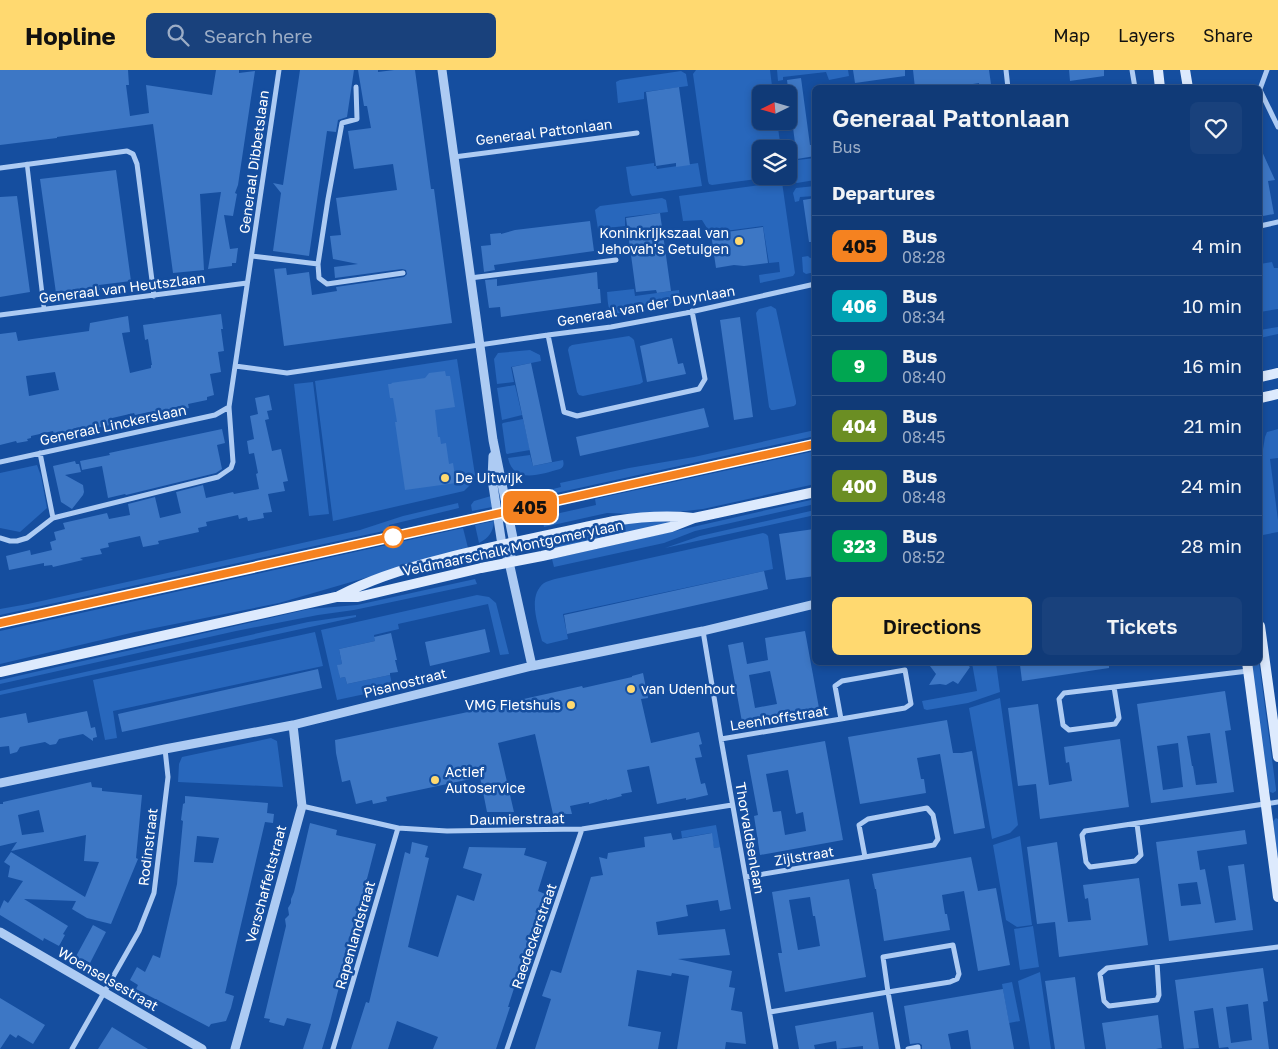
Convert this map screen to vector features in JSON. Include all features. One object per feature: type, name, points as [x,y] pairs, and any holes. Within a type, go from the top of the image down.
[{"type":"main road","points":[[1158,70],[1160,85]]},
{"type":"main road","points":[[1185,70],[1188,85]]},
{"type":"main road","points":[[1262,377],[1278,373]]},
{"type":"main road","points":[[1262,398],[1278,394]]},
{"type":"main road","name":"Veldmaarschalk Montgomerylaan","points":[[0,672],[336,597],[358,597],[509,562],[671,528],[694,518],[812,493]]},
{"type":"main road","name":"Veldmaarschalk Montgomerylaan","points":[[336,597],[355,587],[412,567],[477,550],[614,521],[674,516],[694,518]]},
{"type":"main road","points":[[1262,641],[1278,757]]},
{"type":"main road","points":[[1247,667],[1278,897]]},
{"type":"street","name":"Generaal Dibbetslaan","points":[[53,518],[218,477],[231,468],[233,462],[229,407],[279,70]]},
{"type":"street","points":[[442,70],[492,440],[514,543],[509,562]]},
{"type":"street","points":[[1006,70],[1008,85]]},
{"type":"street","points":[[1132,70],[1134,85]]},
{"type":"street","points":[[1262,85],[1267,70]]},
{"type":"street","points":[[356,87],[357,119],[342,123],[318,264],[319,278],[327,284],[403,273]]},
{"type":"street","points":[[1262,94],[1278,127]]},
{"type":"street","name":"Generaal Pattonlaan","points":[[454,157],[637,133]]},
{"type":"street","points":[[0,168],[127,151],[133,154],[137,164],[154,296]]},
{"type":"street","points":[[26,164],[44,310]]},
{"type":"street","points":[[1262,226],[1278,222]]},
{"type":"street","points":[[252,256],[318,264]]},
{"type":"street","points":[[470,278],[616,260]]},
{"type":"street","name":"Generaal van Heutszlaan","points":[[0,315],[247,284]]},
{"type":"street","name":"Generaal van der Duynlaan","points":[[235,366],[287,373],[611,327],[812,285]]},
{"type":"street","points":[[548,335],[564,412],[577,416],[699,389],[705,379],[692,311]]},
{"type":"street","name":"Generaal Linckerslaan","points":[[0,462],[215,414],[229,407]]},
{"type":"street","points":[[492,440],[492,479],[502,545],[509,562],[532,666]]},
{"type":"street","points":[[0,538],[17,541],[27,538],[53,518],[40,453]]},
{"type":"street","name":"Pisanostraat","points":[[0,784],[165,749],[293,725],[532,666],[703,631],[812,605]]},
{"type":"street","name":"Thorvaldsenlaan","points":[[703,631],[776,1049]]},
{"type":"street","points":[[1114,687],[1119,718],[1115,724],[1069,730],[1063,725],[1060,699],[1064,693],[1247,667]]},
{"type":"street","name":"Leenhoffstraat","points":[[721,739],[841,719],[905,708],[911,704],[905,670],[842,681],[835,686],[841,719]]},
{"type":"street","name":"Verschaffeltstraat","points":[[235,1049],[302,806],[293,725]]},
{"type":"street","name":"Rodinstraat","points":[[72,1049],[140,931],[154,893],[168,778],[165,749]]},
{"type":"street","points":[[1137,824],[1141,856],[1135,861],[1090,867],[1086,862],[1082,835],[1086,831],[1278,802]]},
{"type":"street","name":"Daumierstraat","points":[[302,806],[398,828],[447,832],[582,830],[732,805]]},
{"type":"street","name":"Zijlstraat","points":[[746,877],[865,857],[934,844],[938,839],[933,815],[927,808],[868,819],[860,825],[865,857]]},
{"type":"street","name":"Rapenlandstraat","points":[[333,1049],[398,828]]},
{"type":"street","name":"Raedeckerstraat","points":[[507,1049],[582,830]]},
{"type":"street","name":"Woenselsestraat","points":[[0,932],[202,1049]]},
{"type":"street","points":[[770,1012],[888,992],[950,982],[957,979],[959,974],[953,944],[883,957],[888,992],[898,1049]]},
{"type":"street","points":[[1157,962],[1160,995],[1157,1000],[1109,1006],[1104,1001],[1100,974],[1106,968],[1278,947]]},
{"type":"street","points":[[908,1049],[918,1047],[918,1049]]},
{"type":"shaded area","points":[[696,70],[770,70],[772,85],[752,85],[752,130],[778,130],[780,140],[752,140],[752,180],[709,184],[693,74]]},
{"type":"shaded area","points":[[777,70],[848,70],[849,76],[829,80],[826,72],[783,77],[783,80],[778,81]]},
{"type":"shaded area","points":[[681,71],[686,74],[688,86],[644,92],[644,99],[618,103],[616,82]]},
{"type":"shaded area","points":[[812,158],[812,180],[797,183],[797,160]]},
{"type":"shaded area","points":[[654,163],[657,169],[698,163],[702,186],[632,196],[626,167]]},
{"type":"shaded area","points":[[760,185],[782,185],[795,273],[793,276],[760,283],[759,275],[780,272],[779,262],[769,263],[763,226],[710,233],[702,220],[683,221],[679,196]]},
{"type":"shaded area","points":[[812,186],[812,196],[800,197],[799,201],[795,202],[793,193],[796,188]]},
{"type":"shaded area","points":[[662,198],[666,200],[668,212],[625,217],[625,226],[598,229],[595,210],[600,206]]},
{"type":"shaded area","points":[[802,257],[812,258],[812,273],[806,274],[803,272]]},
{"type":"shaded area","points":[[1272,262],[1274,268],[1278,268],[1278,309],[1262,312],[1262,264]]},
{"type":"shaded area","points":[[634,289],[635,296],[679,290],[680,298],[676,302],[612,313],[608,305],[607,292]]},
{"type":"shaded area","points":[[771,306],[776,309],[796,401],[794,406],[774,410],[771,410],[769,407],[756,313],[759,309]]},
{"type":"shaded area","points":[[1278,327],[1278,334],[1262,338],[1262,330]]},
{"type":"shaded area","points":[[629,336],[634,340],[643,382],[583,396],[579,395],[568,350],[569,347]]},
{"type":"shaded area","points":[[530,350],[540,355],[541,361],[511,367],[514,382],[497,384],[494,359],[498,353]]},
{"type":"shaded area","points":[[457,359],[475,475],[470,485],[464,491],[333,521],[315,381]]},
{"type":"shaded area","points":[[313,382],[329,514],[309,516],[294,384]]},
{"type":"shaded area","points":[[515,385],[522,415],[502,420],[497,388]]},
{"type":"shaded area","points":[[523,419],[530,450],[507,454],[502,424]]},
{"type":"shaded area","points":[[1278,429],[1278,458],[1270,459],[1278,532],[1263,535],[1262,456],[1267,432]]},
{"type":"shaded area","points":[[812,431],[812,437],[538,497],[537,493],[561,487],[560,483],[629,468],[694,457]]},
{"type":"shaded area","points":[[812,452],[812,485],[703,509],[636,514],[607,513],[544,527],[542,517],[596,505],[595,499]]},
{"type":"shaded area","points":[[530,455],[533,466],[563,460],[563,465],[560,469],[529,476],[516,472],[508,458]]},
{"type":"shaded area","points":[[37,465],[47,508],[20,532],[0,528],[0,473]]},
{"type":"shaded area","points":[[521,490],[524,492],[525,499],[512,502],[509,493]]},
{"type":"shaded area","points":[[491,496],[492,507],[472,511],[471,505],[474,501]]},
{"type":"shaded area","points":[[812,500],[812,505],[695,531],[664,543],[554,567],[552,559]]},
{"type":"shaded area","points":[[458,503],[459,508],[389,525],[388,530],[0,615],[0,609],[360,530],[403,516]]},
{"type":"shaded area","points":[[812,511],[812,516],[665,548],[700,536]]},
{"type":"shaded area","points":[[494,521],[490,534],[479,543],[475,525]]},
{"type":"shaded area","points":[[633,521],[679,522],[550,549],[549,545],[611,531]]},
{"type":"shaded area","points":[[463,528],[468,548],[279,603],[135,632],[0,664],[0,631]]},
{"type":"shaded area","points":[[763,533],[768,536],[773,569],[563,614],[568,639],[547,644],[542,641],[536,619],[535,603],[536,595],[545,582]]},
{"type":"shaded area","points":[[475,579],[477,584],[354,610],[236,631],[0,684],[0,680],[309,609],[357,605]]},
{"type":"shaded area","points":[[477,595],[489,597],[496,603],[509,654],[500,655],[488,604],[398,624],[399,629],[374,635],[375,641],[339,649],[342,664],[338,665],[340,678],[345,677],[347,684],[390,675],[393,688],[337,700],[321,630]]},
{"type":"shaded area","points":[[356,615],[356,617],[0,695],[0,691],[308,622]]},
{"type":"shaded area","points":[[315,632],[323,666],[113,711],[117,738],[105,740],[93,680]]},
{"type":"shaded area","points":[[972,665],[996,665],[1000,692],[968,703],[924,709],[922,701],[977,691]]},
{"type":"shaded area","points":[[1251,665],[1259,665],[1276,791],[1273,793],[1268,789]]},
{"type":"shaded area","points":[[1000,698],[1018,825],[1010,833],[992,839],[969,708]]},
{"type":"shaded area","points":[[271,738],[277,741],[283,787],[178,782],[179,764],[182,757]]},
{"type":"shaded area","points":[[1276,818],[1278,819],[1278,860],[1273,821]]},
{"type":"shaded area","points":[[716,825],[720,847],[714,848],[711,833],[682,838],[681,831]]},
{"type":"shaded area","points":[[1020,836],[1032,925],[1017,927],[1006,920],[993,845]]},
{"type":"shaded area","points":[[1033,926],[1039,967],[1020,970],[1014,929]]},
{"type":"shaded area","points":[[1040,972],[1051,1049],[1030,1049],[1018,981]]},
{"type":"shaded area","points":[[1012,982],[1020,1021],[1009,1023],[1002,984]]},
{"type":"building","points":[[0,70],[128,70],[129,85],[126,85],[130,116],[149,113],[146,85],[212,95],[216,70],[239,70],[239,73],[255,71],[233,216],[224,215],[230,249],[238,248],[236,263],[232,263],[232,266],[208,269],[221,192],[200,194],[204,270],[173,273],[153,124],[0,145]]},
{"type":"building","points":[[300,70],[354,70],[347,117],[338,120],[336,132],[327,131],[309,256],[273,251],[281,193],[273,183],[283,185]]},
{"type":"building","points":[[358,70],[378,70],[378,72],[415,70],[431,189],[434,189],[452,323],[284,346],[274,269],[286,268],[287,275],[309,272],[312,295],[337,291],[336,287],[404,277],[407,274],[406,270],[402,269],[335,278],[334,267],[358,264],[333,259],[330,236],[341,235],[336,198],[397,190],[393,164],[354,169],[348,131],[371,128],[367,106],[364,106]]},
{"type":"building","points":[[853,70],[905,70],[905,76],[855,83]]},
{"type":"building","points":[[913,70],[989,70],[991,84],[979,85],[979,83],[967,85],[915,85]]},
{"type":"building","points":[[1069,70],[1104,70],[1104,76],[1070,81]]},
{"type":"building","points":[[801,78],[810,145],[812,145],[812,156],[797,159],[797,140],[795,140],[793,130],[798,130],[798,85],[788,85],[787,80]]},
{"type":"building","points":[[679,87],[690,165],[676,167],[676,163],[656,166],[646,92]]},
{"type":"building","points":[[1262,151],[1275,180],[1268,181],[1274,214],[1263,216]]},
{"type":"building","points":[[116,170],[131,281],[99,285],[100,290],[71,294],[71,291],[56,293],[40,179]]},
{"type":"building","points":[[17,196],[30,292],[0,297],[0,197]]},
{"type":"building","points":[[812,198],[812,242],[809,242],[803,200]]},
{"type":"building","points":[[660,213],[671,291],[657,293],[656,290],[636,292],[626,218]]},
{"type":"building","points":[[590,221],[594,251],[494,265],[495,270],[484,272],[481,246],[491,245],[490,234]]},
{"type":"building","name":"Koninkrijkszaal van Jehovah's Getuigen","points":[[763,227],[768,263],[716,268],[711,234]]},
{"type":"building","points":[[597,272],[601,303],[501,317],[500,307],[489,308],[485,280],[497,279],[497,286]]},
{"type":"building","points":[[221,314],[224,351],[218,352],[221,372],[210,374],[214,395],[207,397],[207,400],[188,404],[189,408],[155,415],[154,411],[135,415],[134,413],[108,419],[110,425],[55,437],[53,431],[31,436],[31,438],[27,439],[28,441],[17,443],[16,441],[0,445],[0,334],[16,332],[18,341],[89,331],[90,323],[128,316],[130,332],[122,333],[130,373],[151,368],[152,365],[148,339],[145,340],[143,325]],"holes":[[[55,372],[59,390],[29,396],[26,376]]]},
{"type":"building","points":[[740,317],[753,417],[734,420],[720,320]]},
{"type":"building","points":[[672,338],[678,364],[683,363],[686,374],[647,382],[640,346]]},
{"type":"building","points":[[531,363],[552,462],[533,466],[512,367]]},
{"type":"building","points":[[445,371],[446,376],[450,376],[455,407],[435,410],[438,437],[440,437],[441,444],[446,443],[449,464],[453,463],[456,483],[405,490],[395,422],[397,422],[393,398],[390,398],[388,384],[425,378],[429,373]]},
{"type":"building","points":[[269,395],[272,410],[267,411],[269,419],[265,420],[272,451],[281,449],[288,481],[283,482],[285,491],[268,494],[272,512],[263,513],[264,518],[248,521],[247,517],[239,519],[238,515],[206,522],[207,526],[198,528],[199,532],[158,541],[159,544],[143,547],[140,536],[108,543],[109,547],[100,549],[102,554],[80,558],[83,560],[53,567],[52,565],[44,566],[44,563],[9,570],[6,556],[30,550],[31,555],[52,550],[50,542],[56,540],[54,532],[65,529],[63,523],[107,513],[109,519],[130,515],[128,504],[155,497],[160,518],[181,513],[176,492],[203,485],[206,498],[259,489],[254,453],[249,454],[247,441],[254,439],[250,416],[258,414],[255,398]]},
{"type":"building","points":[[704,408],[709,427],[580,456],[576,437]]},
{"type":"building","points":[[222,429],[225,443],[217,445],[222,469],[216,473],[108,498],[102,466],[82,470],[80,461]]},
{"type":"building","points":[[75,461],[76,464],[79,464],[81,472],[65,475],[83,485],[84,492],[72,509],[61,502],[53,466]]},
{"type":"building","points":[[812,529],[812,576],[786,580],[779,534]]},
{"type":"building","points":[[764,571],[768,589],[567,634],[564,615]]},
{"type":"building","points":[[485,629],[490,652],[430,666],[425,642]]},
{"type":"building","points":[[805,631],[819,708],[742,722],[728,645],[743,642],[747,664],[768,660],[765,638]],"holes":[[[770,671],[777,704],[755,708],[749,675]]]},
{"type":"building","points":[[391,633],[398,672],[347,684],[345,677],[340,678],[337,665],[342,664],[339,649],[375,641],[374,637]]},
{"type":"building","points":[[929,665],[968,665],[970,667],[958,684],[953,681],[946,685],[929,685],[936,674]]},
{"type":"building","points":[[1020,665],[1109,665],[1109,668],[1022,681]]},
{"type":"building","points":[[318,669],[322,688],[122,732],[118,714]]},
{"type":"building","points":[[643,673],[648,698],[641,699],[651,743],[699,732],[702,744],[699,745],[702,757],[695,758],[701,784],[705,783],[708,795],[657,804],[649,766],[627,770],[632,792],[607,800],[570,806],[572,814],[553,814],[535,734],[498,743],[514,812],[487,812],[480,777],[386,797],[387,801],[373,804],[372,800],[356,804],[350,780],[342,782],[335,740],[582,686],[583,688]]},
{"type":"building","points":[[1225,691],[1231,730],[1225,731],[1234,792],[1151,803],[1137,704]],"holes":[[[1210,733],[1217,783],[1196,785],[1187,736]],[[1178,743],[1183,787],[1163,790],[1157,746]]]},
{"type":"building","points":[[1038,704],[1049,785],[1072,781],[1069,762],[1066,763],[1064,747],[1120,739],[1129,807],[1040,819],[1036,784],[1018,786],[1008,708]]},
{"type":"building","points":[[87,711],[91,728],[95,727],[97,737],[93,738],[93,741],[83,734],[59,739],[56,744],[50,745],[45,742],[20,747],[17,752],[10,754],[9,746],[0,747],[0,718],[26,713],[28,723]]},
{"type":"building","points":[[947,720],[953,753],[972,751],[985,828],[954,834],[940,754],[917,758],[921,779],[924,779],[926,793],[860,804],[848,737]]},
{"type":"building","points":[[825,741],[843,840],[760,855],[754,816],[758,815],[747,755]],"holes":[[[788,770],[796,814],[803,812],[806,831],[785,835],[781,811],[773,812],[766,774]]]},
{"type":"building","points":[[91,782],[92,787],[102,788],[102,791],[142,795],[136,858],[138,859],[111,924],[87,918],[72,909],[76,901],[24,899],[68,926],[59,946],[44,938],[43,941],[0,915],[0,909],[4,900],[8,903],[23,881],[8,877],[10,866],[4,862],[11,852],[85,897],[99,862],[84,861],[86,835],[11,851],[17,842],[0,846],[0,804],[3,804],[3,802]],"holes":[[[39,810],[44,832],[22,835],[18,815]]]},
{"type":"building","points":[[185,796],[268,803],[267,813],[274,814],[273,823],[265,822],[225,993],[234,996],[231,1008],[226,1021],[211,1024],[209,1027],[136,989],[138,985],[130,980],[137,967],[145,972],[153,955],[160,958],[177,884],[183,821],[181,820],[183,804],[185,803]],"holes":[[[197,836],[219,838],[213,863],[194,862]]]},
{"type":"building","points":[[310,823],[337,830],[336,835],[376,844],[322,1049],[303,1049],[311,1024],[287,1018],[284,1026],[269,1022],[270,1019],[264,1018],[286,926],[285,919],[289,915],[288,908],[294,892]]},
{"type":"building","points":[[1245,830],[1247,844],[1197,851],[1200,870],[1205,869],[1215,923],[1236,920],[1228,866],[1244,864],[1253,930],[1169,941],[1156,842]],"holes":[[[1197,882],[1201,904],[1181,906],[1178,884]]]},
{"type":"building","points":[[671,833],[673,840],[712,833],[714,848],[720,847],[731,909],[720,911],[718,900],[686,905],[688,916],[656,922],[658,935],[725,929],[730,955],[678,959],[732,971],[729,987],[735,988],[731,1010],[742,1012],[746,1044],[726,1042],[725,1049],[677,1049],[689,976],[672,973],[671,976],[637,970],[628,1026],[661,1032],[658,1049],[535,1049],[551,999],[542,996],[551,970],[561,973],[591,877],[603,875],[599,857],[607,859],[608,853],[645,847],[644,837]]},
{"type":"building","points":[[412,842],[428,846],[425,857],[429,858],[408,947],[438,957],[457,895],[474,901],[482,874],[463,868],[469,847],[526,848],[524,855],[547,862],[538,891],[545,894],[496,1049],[433,1049],[438,1037],[397,1021],[388,1049],[351,1049],[366,1002],[369,1003],[405,852],[410,854]]},
{"type":"building","points":[[1057,842],[1068,922],[1091,920],[1088,898],[1085,899],[1083,885],[1139,878],[1148,945],[1059,957],[1055,922],[1037,924],[1027,847]]},
{"type":"building","points":[[971,857],[978,891],[996,888],[1010,965],[978,971],[964,891],[942,895],[950,930],[884,941],[872,874]]},
{"type":"building","points":[[849,879],[866,977],[785,992],[778,953],[782,953],[772,892]],"holes":[[[810,897],[813,916],[815,916],[820,946],[798,950],[789,900]]]},
{"type":"building","points":[[93,925],[106,932],[90,963],[85,960],[82,964],[74,960]]},
{"type":"building","points":[[1263,968],[1268,1001],[1263,1002],[1269,1049],[1219,1048],[1213,1008],[1194,1011],[1199,1048],[1184,1049],[1175,980]],"holes":[[[1248,1004],[1252,1040],[1231,1043],[1226,1007]]]},
{"type":"building","points":[[1075,977],[1085,1049],[1055,1049],[1045,981]]},
{"type":"building","points":[[1003,989],[1014,1049],[971,1049],[968,1030],[948,1034],[951,1049],[922,1049],[922,1045],[919,1043],[910,1044],[904,1006]]},
{"type":"building","points":[[0,998],[45,1025],[33,1044],[18,1035],[16,1038],[10,1034],[0,1049]]},
{"type":"building","points":[[873,1012],[879,1049],[863,1049],[863,1046],[837,1049],[836,1041],[814,1045],[815,1049],[799,1049],[795,1026]]},
{"type":"building","points":[[1158,1015],[1162,1048],[1106,1049],[1102,1023]]},
{"type":"building","points":[[112,1027],[133,1040],[148,1049],[98,1049]]},
{"type":"bus line","name":"405","points":[[0,623],[812,445]]},
{"type":"place","name":"Koninkrijkszaal van Jehovah's Getuigen","points":[[739,241]]},
{"type":"place","name":"De Uitwijk","points":[[445,478]]},
{"type":"place","name":"van Udenhout","points":[[631,689]]},
{"type":"place","name":"VMG Fietshuis","points":[[571,705]]},
{"type":"place","name":"Actief Autoservice","points":[[435,780]]}]
